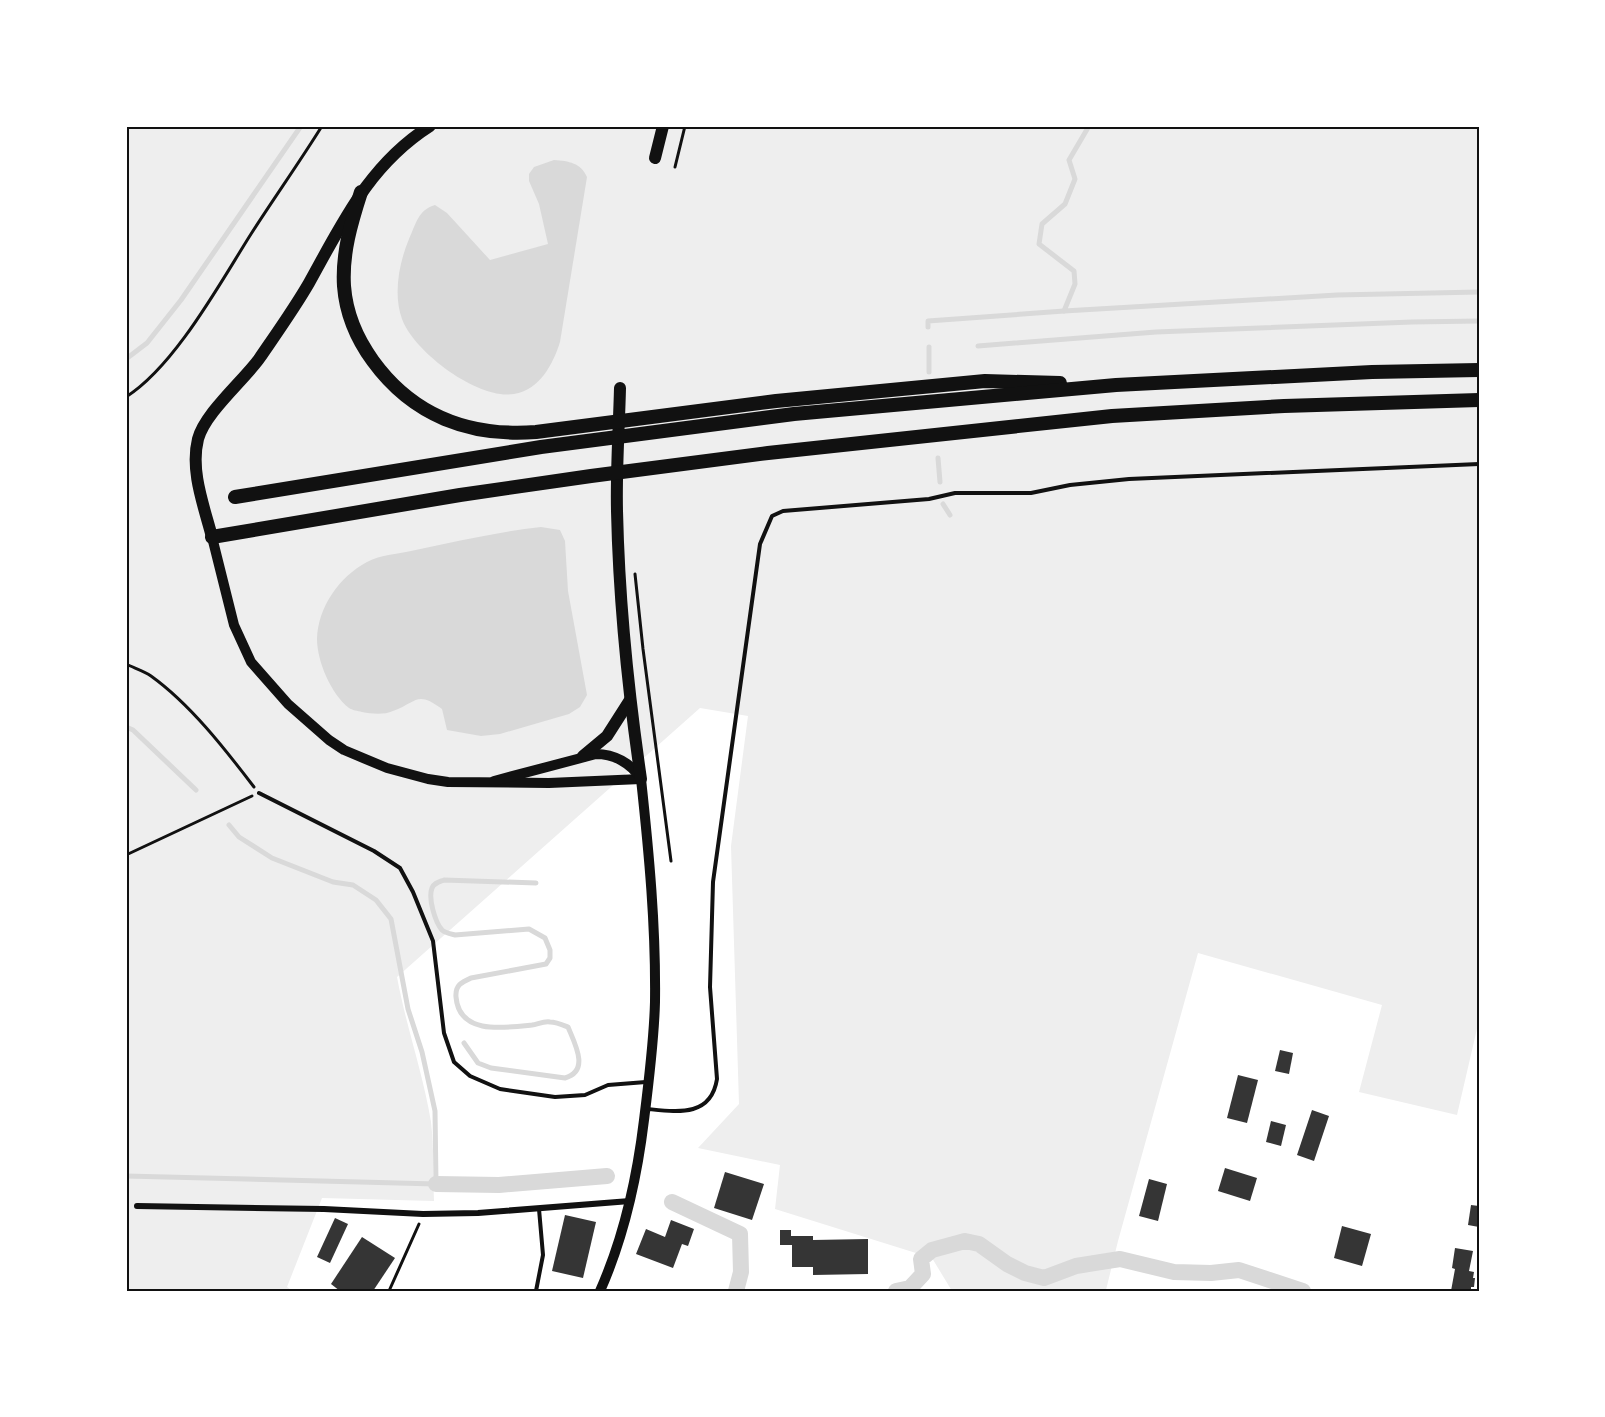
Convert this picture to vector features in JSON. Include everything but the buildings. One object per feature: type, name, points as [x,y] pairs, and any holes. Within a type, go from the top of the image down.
[{"type":"highway","points":[[361,192],[350,226],[344,265],[344,286],[350,319],[366,352],[385,378],[422,408],[456,424],[495,432],[519,433],[776,400],[917,388],[941,393]]},
{"type":"highway","points":[[235,496],[565,443],[794,414],[918,402],[985,381],[1116,385],[1372,372],[1479,370]]},
{"type":"highway","points":[[212,537],[460,495],[768,453],[1123,415],[1284,406],[1479,400]]},
{"type":"main road","points":[[430,126],[393,155],[361,192],[342,220],[309,283],[272,340],[202,428],[196,447],[196,465],[234,625],[245,652],[266,681],[311,724],[344,750],[387,768],[448,782],[549,783],[640,779]]},
{"type":"main road","points":[[655,158],[663,126]]},
{"type":"main road","points":[[600,1291],[613,1259],[636,1173],[649,1082],[655,1001],[651,878],[624,646],[616,508],[620,388]]},
{"type":"main road","points":[[583,756],[607,736],[630,700]]},
{"type":"main road","points":[[494,781],[596,754],[610,755],[627,764],[640,779]]},
{"type":"street","points":[[136,1206],[324,1209],[423,1214],[478,1213],[630,1201]]},
{"type":"lane","points":[[646,1109],[690,1110],[710,1101],[715,1091],[717,1079],[710,987],[713,882],[760,544],[772,516],[783,511],[928,499],[955,494],[1031,493],[1070,485],[1129,479],[1479,464]]},
{"type":"lane","points":[[259,793],[374,851],[400,868],[413,892],[433,941],[444,1034],[454,1062],[470,1076],[500,1089],[555,1097],[585,1095],[608,1084],[649,1082]]},
{"type":"lane","points":[[536,1291],[543,1255],[539,1207]]},
{"type":"path","points":[[126,397],[136,391],[165,361],[195,322],[322,126]]},
{"type":"path","points":[[675,167],[685,126]]},
{"type":"path","points":[[635,573],[671,861]]},
{"type":"path","points":[[126,664],[150,675],[176,698],[259,793],[126,855]]},
{"type":"path","points":[[389,1291],[423,1214]]},
{"type":"shaded area","points":[[126,126],[1479,126],[1479,1020],[1457,1115],[1359,1092],[1382,1005],[1198,953],[1106,1290],[952,1291],[932,1258],[775,1209],[780,1165],[698,1148],[739,1104],[731,846],[748,716],[700,708],[397,977],[431,1122],[434,1201],[322,1198],[287,1287],[293,1291],[126,1291]]},
{"type":"shaded area","points":[[554,160],[574,164],[587,177],[560,342],[554,359],[538,382],[523,392],[499,394],[466,382],[449,371],[433,359],[409,332],[402,319],[398,299],[398,279],[402,258],[418,218],[425,210],[435,205],[447,213],[490,260],[548,244],[539,204],[529,181],[529,174],[534,167]]},
{"type":"shaded area","points":[[541,527],[560,530],[565,541],[568,591],[587,695],[580,707],[569,714],[500,734],[481,736],[447,730],[442,709],[427,700],[417,700],[401,708],[378,714],[353,710],[342,702],[322,667],[317,639],[318,627],[332,594],[357,568],[383,556],[492,534]]},
{"type":"waterway","points":[[126,359],[147,343],[181,300],[301,126]]},
{"type":"waterway","points":[[1089,126],[1069,160],[1075,179],[1065,204],[1042,224],[1039,244],[1074,271],[1075,284],[1064,311],[1337,295],[1479,292]]},
{"type":"waterway","points":[[928,327],[928,321],[1064,311]]},
{"type":"waterway","points":[[978,346],[1156,332],[1479,321]]},
{"type":"waterway","points":[[929,347],[929,372]]},
{"type":"waterway","points":[[938,458],[940,482]]},
{"type":"waterway","points":[[943,504],[950,515]]},
{"type":"waterway","points":[[126,727],[133,730],[196,790]]},
{"type":"waterway","points":[[126,1176],[436,1184],[435,1111],[422,1052],[408,1009],[391,919],[376,900],[353,885],[333,882],[272,858],[239,837],[229,825]]},
{"type":"waterway","points":[[464,1043],[478,1063],[491,1068],[565,1078],[577,1069],[578,1056],[568,1027],[548,1022],[509,1027],[485,1026],[465,1018],[459,1009],[456,997],[458,987],[471,978],[546,964],[550,958],[550,950],[545,938],[529,929],[450,934],[442,930],[433,910],[432,888],[444,880],[536,883]]},
{"type":"waterway","points":[[436,1184],[499,1185],[607,1176]]},
{"type":"waterway","points":[[672,1202],[740,1234],[741,1272],[736,1291]]},
{"type":"waterway","points":[[896,1291],[910,1288],[923,1274],[921,1259],[932,1250],[965,1241],[979,1244],[1007,1264],[1025,1273],[1044,1278],[1076,1266],[1120,1259],[1174,1272],[1211,1273],[1239,1270],[1303,1291]]}]
